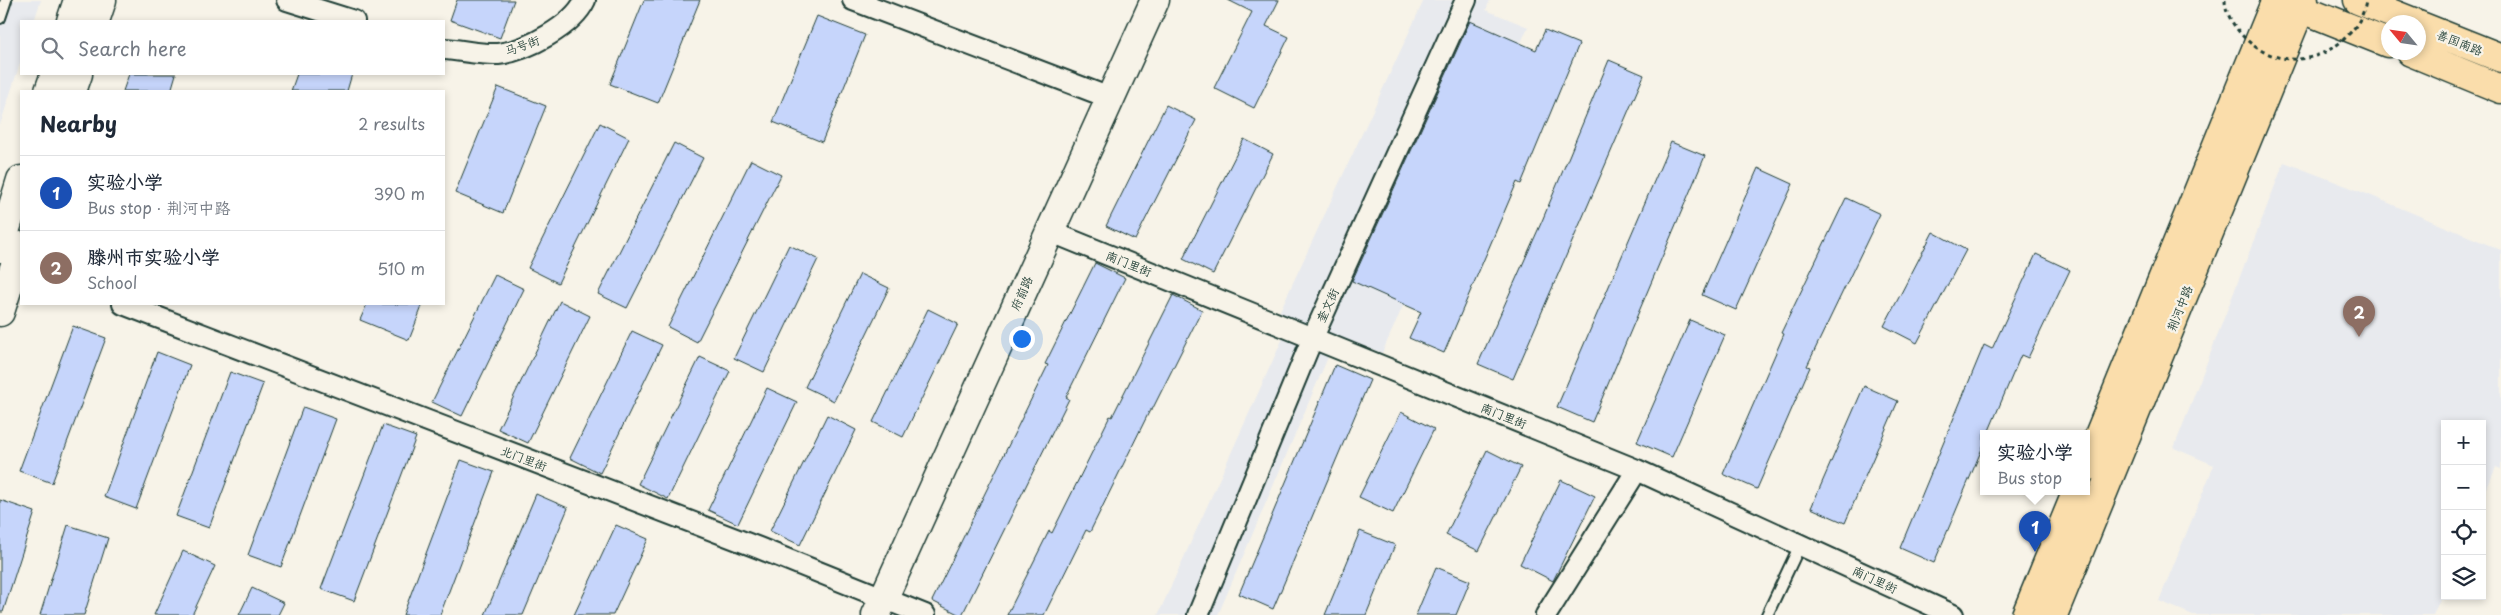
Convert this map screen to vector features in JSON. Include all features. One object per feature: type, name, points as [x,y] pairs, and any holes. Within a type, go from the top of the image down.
[{"type":"main road","points":[[71,20],[78,0]]},
{"type":"main road","points":[[95,20],[102,0]]},
{"type":"main road","name":"府前路","points":[[880,606],[1155,0]]},
{"type":"main road","points":[[2090,457],[2276,0]]},
{"type":"main road","points":[[2358,0],[2396,15]]},
{"type":"main road","points":[[2295,3],[2381,41]]},
{"type":"main road","name":"荆河中路","points":[[2053,615],[2295,3]]},
{"type":"main road","name":"善国南路","points":[[2426,28],[2501,58]]},
{"type":"main road","points":[[2426,58],[2501,89]]},
{"type":"main road","points":[[49,90],[55,75]]},
{"type":"main road","points":[[72,90],[78,75]]},
{"type":"main road","points":[[0,312],[12,256],[20,188]]},
{"type":"main road","points":[[2026,615],[2074,495]]},
{"type":"street","points":[[287,0],[351,20]]},
{"type":"street","name":"马号街","points":[[445,49],[498,54],[529,45],[557,30],[583,6],[585,0]]},
{"type":"street","points":[[853,0],[1110,98]]},
{"type":"street","name":"奎文街","points":[[1198,615],[1313,336],[1466,0]]},
{"type":"street","name":"南门里街","points":[[1049,231],[1313,336],[1637,470],[1953,615]]},
{"type":"street","name":"北门里街","points":[[125,305],[880,606],[925,615]]},
{"type":"street","points":[[1546,615],[1637,470]]},
{"type":"lane","points":[[0,18],[6,0]]},
{"type":"lane","points":[[1767,615],[1800,545]]},
{"type":"path","points":[[2224,0],[2234,26],[2250,44],[2270,56],[2294,60],[2318,57],[2339,46],[2355,28],[2366,0]]},
{"type":"shaded area","points":[[0,0],[41,0],[34,20],[20,20],[20,63],[0,125]]},
{"type":"shaded area","points":[[1424,0],[1490,0],[1486,10],[1528,27],[1382,353],[1337,336],[1218,615],[1158,615],[1292,318],[1279,313]]},
{"type":"shaded area","points":[[2284,162],[2367,194],[2501,250],[2501,469],[2496,467],[2486,491],[2486,420],[2441,420],[2441,597],[2433,615],[2193,615],[2159,601],[2214,465],[2174,448]]},
{"type":"building","points":[[457,0],[514,0],[500,38],[450,20]]},
{"type":"building","points":[[644,0],[700,0],[658,103],[610,84]]},
{"type":"building","points":[[1228,0],[1279,0],[1266,26],[1289,37],[1254,108],[1214,88],[1252,12]]},
{"type":"building","points":[[817,16],[865,35],[822,142],[773,122]]},
{"type":"building","points":[[1470,21],[1536,50],[1545,30],[1579,44],[1521,184],[1517,182],[1444,353],[1409,338],[1421,312],[1352,281]]},
{"type":"building","points":[[1609,60],[1644,75],[1513,379],[1478,364],[1542,221]]},
{"type":"building","points":[[129,75],[176,75],[171,90],[123,90]]},
{"type":"building","points":[[297,75],[352,75],[347,90],[291,90]]},
{"type":"building","points":[[498,87],[546,106],[503,213],[455,193]]},
{"type":"building","points":[[1166,105],[1196,120],[1135,240],[1106,226]]},
{"type":"building","points":[[600,123],[629,138],[558,283],[528,268]]},
{"type":"building","points":[[1244,139],[1273,154],[1213,274],[1183,259]]},
{"type":"building","points":[[1671,142],[1705,156],[1592,422],[1557,407]]},
{"type":"building","points":[[674,143],[703,158],[627,308],[598,294]]},
{"type":"building","points":[[751,160],[781,175],[697,342],[668,327]]},
{"type":"building","points":[[1758,168],[1793,184],[1736,310],[1702,295]]},
{"type":"building","points":[[1846,198],[1880,214],[1807,366],[1810,367],[1757,489],[1723,474],[1784,334],[1781,333]]},
{"type":"building","points":[[1933,232],[1966,250],[1917,343],[1884,326]]},
{"type":"building","points":[[789,245],[818,259],[764,372],[734,358]]},
{"type":"building","points":[[2036,254],[2070,270],[2028,358],[2021,355],[1989,430],[1980,430],[1980,454],[1934,563],[1900,548],[1984,345],[1992,349]]},
{"type":"building","points":[[1095,263],[1125,278],[1066,397],[1069,399],[962,615],[960,615],[932,601],[1048,365],[1045,364]]},
{"type":"building","points":[[860,274],[889,288],[834,401],[805,387]]},
{"type":"building","points":[[495,275],[524,289],[462,416],[432,402]]},
{"type":"building","points":[[1173,295],[1202,310],[1090,532],[1086,530],[1044,615],[1007,615],[1049,531],[1052,533]]},
{"type":"building","points":[[560,301],[590,316],[528,443],[498,429]]},
{"type":"building","points":[[367,305],[423,305],[409,340],[360,320]]},
{"type":"building","points":[[928,309],[958,324],[903,437],[873,422]]},
{"type":"building","points":[[1690,320],[1725,335],[1672,457],[1637,442]]},
{"type":"building","points":[[73,326],[106,338],[52,483],[19,471]]},
{"type":"building","points":[[632,331],[662,345],[600,473],[570,458]]},
{"type":"building","points":[[157,352],[190,365],[136,509],[104,497]]},
{"type":"building","points":[[700,357],[730,371],[668,499],[638,484]]},
{"type":"building","points":[[1335,365],[1370,380],[1273,609],[1239,594]]},
{"type":"building","points":[[230,372],[263,384],[209,528],[176,516]]},
{"type":"building","points":[[1864,386],[1898,401],[1845,523],[1811,508]]},
{"type":"building","points":[[767,388],[797,402],[738,524],[708,510]]},
{"type":"building","points":[[303,407],[336,419],[281,567],[248,555]]},
{"type":"building","points":[[1401,412],[1434,429],[1393,513],[1359,497]]},
{"type":"building","points":[[827,415],[856,430],[800,545],[770,531]]},
{"type":"building","points":[[383,425],[416,437],[354,601],[321,589]]},
{"type":"building","points":[[1487,450],[1521,467],[1479,551],[1446,535]]},
{"type":"building","points":[[461,460],[494,472],[440,615],[403,615]]},
{"type":"building","points":[[1561,480],[1595,496],[1553,581],[1520,564]]},
{"type":"building","points":[[536,494],[568,508],[523,615],[485,615]]},
{"type":"building","points":[[0,500],[35,512],[3,612],[0,612]]},
{"type":"building","points":[[68,525],[108,538],[84,615],[40,615]]},
{"type":"building","points":[[616,525],[648,539],[613,615],[574,615]]},
{"type":"building","points":[[1360,531],[1395,545],[1366,615],[1325,615]]},
{"type":"building","points":[[183,551],[215,566],[192,615],[154,615]]},
{"type":"building","points":[[1436,567],[1470,581],[1456,615],[1416,615]]},
{"type":"building","points":[[252,588],[284,603],[278,615],[239,615]]},
{"type":"place","name":"滕州市实验小学","points":[[2359,337]]},
{"type":"place","name":"实验小学","points":[[2035,552]]}]
